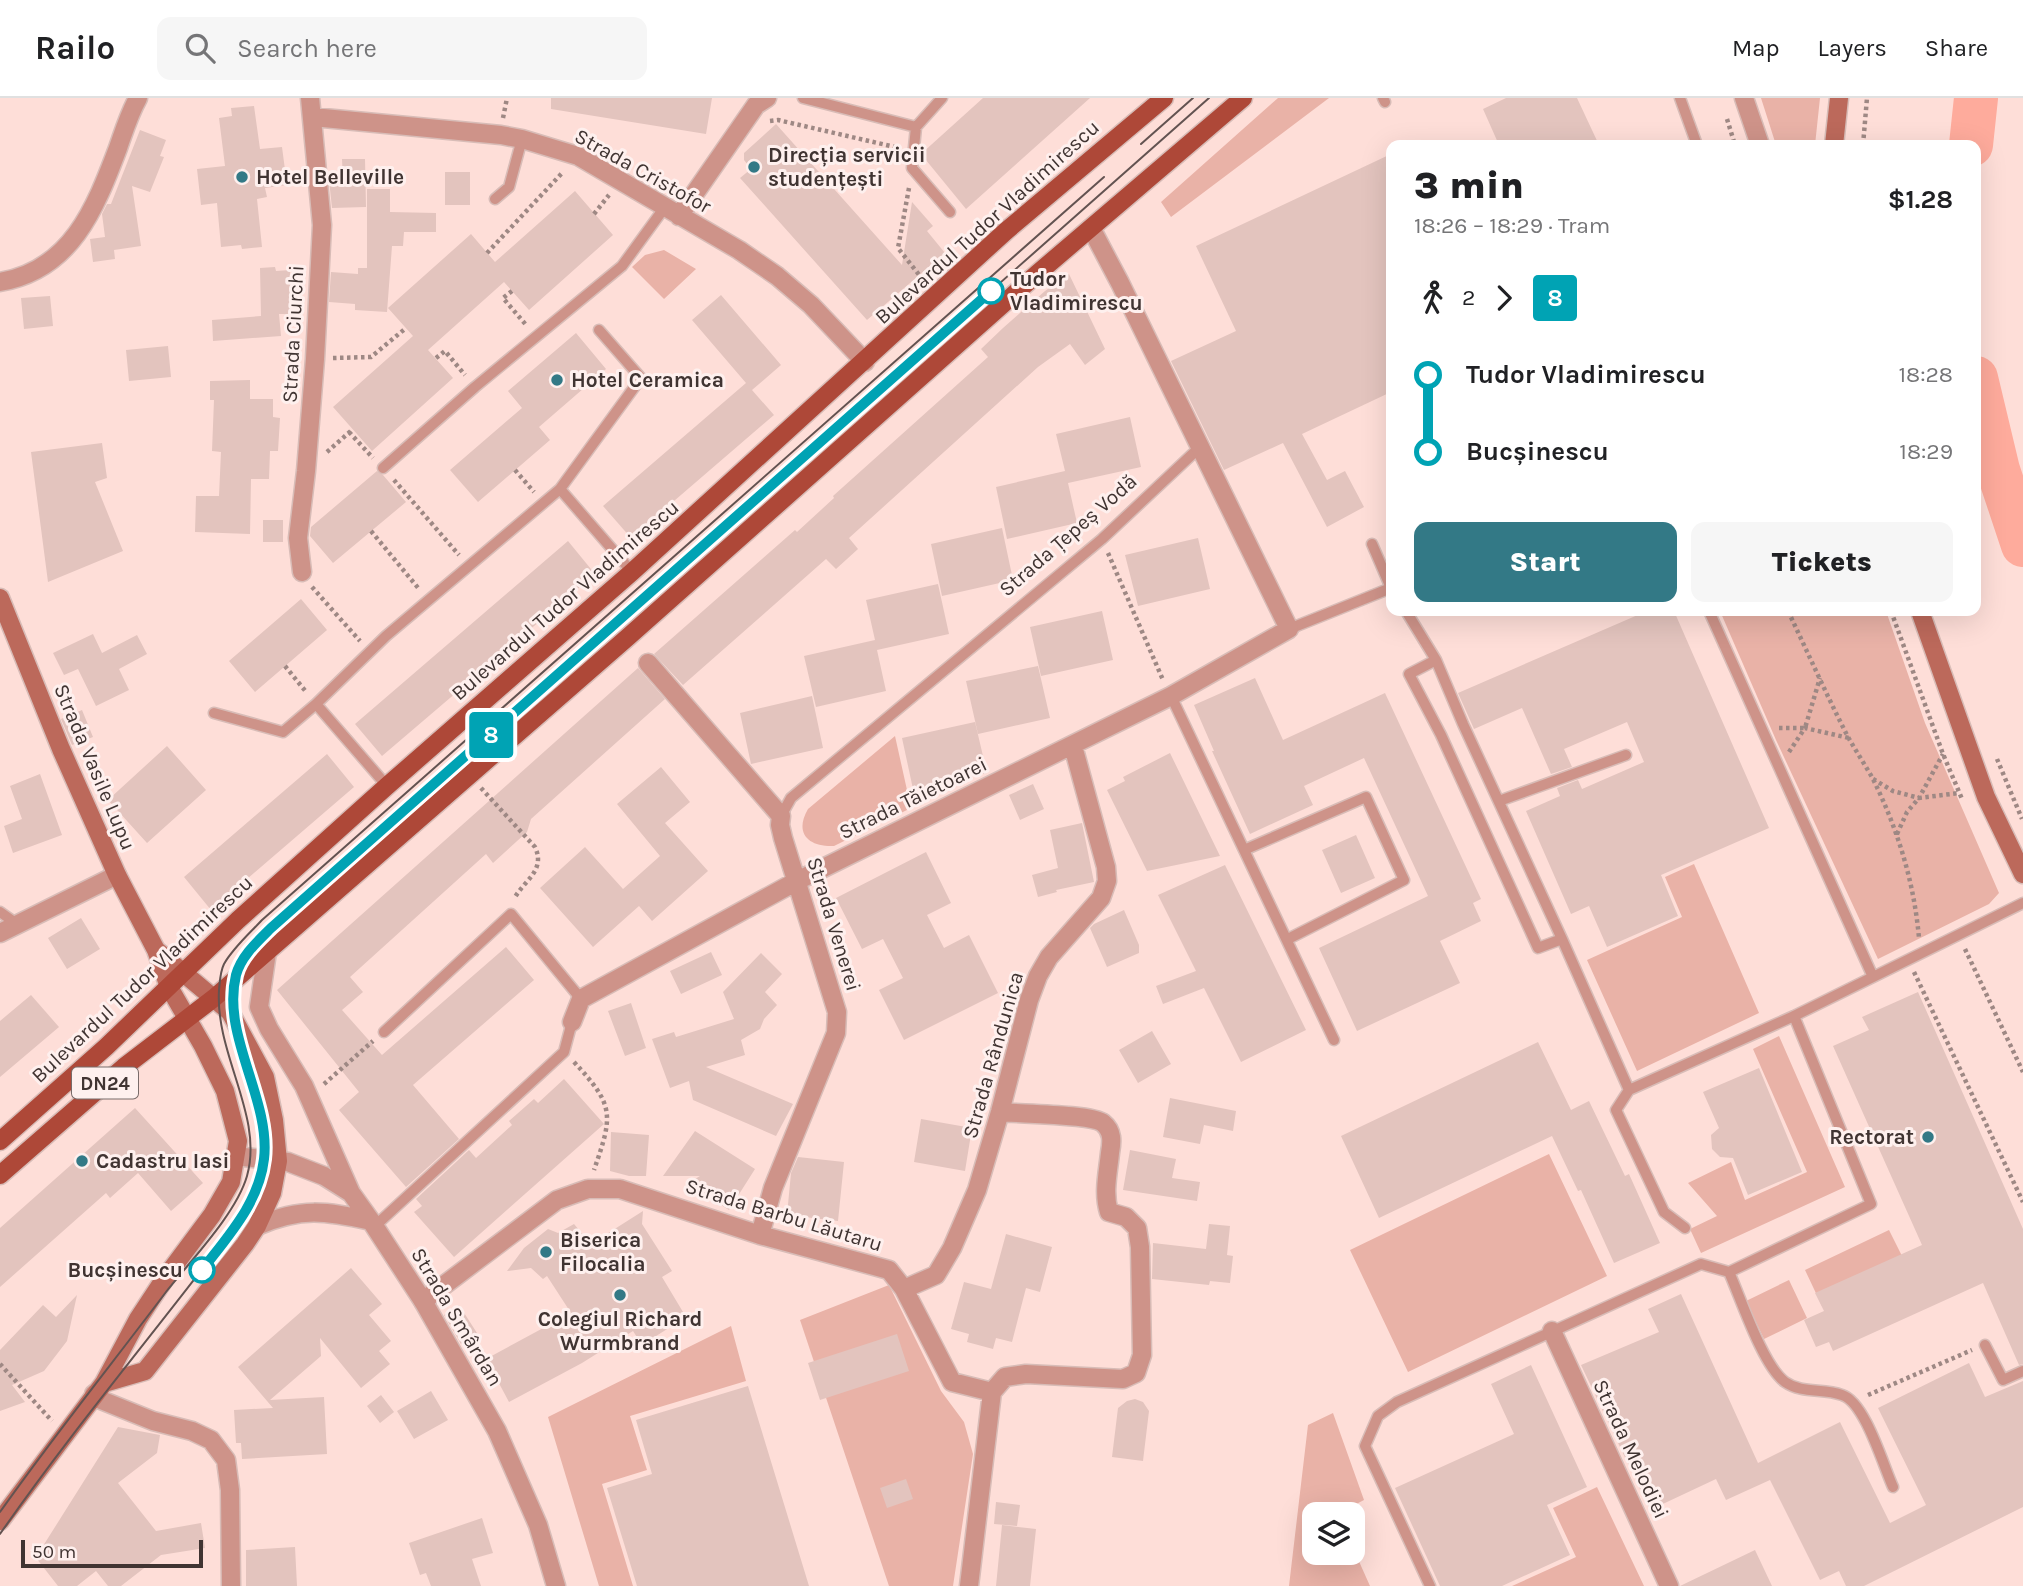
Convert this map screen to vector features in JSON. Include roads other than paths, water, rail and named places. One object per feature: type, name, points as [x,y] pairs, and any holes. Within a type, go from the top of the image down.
[{"type":"main road","name":"Bulevardul Tudor Vladimirescu","points":[[0,1141],[106,1047],[238,920],[632,572],[1006,231],[1164,98]]},
{"type":"main road","name":"DN24","points":[[0,1175],[124,1067],[214,998],[469,777],[1091,228],[1243,98]]},
{"type":"main road","points":[[1835,140],[1839,98]]},
{"type":"main road","name":"Strada Vasile Lupu","points":[[0,597],[61,749],[117,875],[156,950],[169,987],[225,1091],[238,1141],[231,1182],[212,1215],[138,1319],[99,1388],[0,1521]]},
{"type":"main road","points":[[1922,616],[1986,797],[2023,874]]},
{"type":"main road","name":"Strada Vasile Lupu","points":[[99,1388],[145,1371],[257,1226],[272,1193],[278,1161],[274,1120],[265,1077],[230,1012],[156,950]]},
{"type":"street","points":[[0,282],[19,279],[53,261],[76,236],[99,193],[138,98]]},
{"type":"street","name":"Strada Ciurchi","points":[[306,578],[298,538],[315,359],[322,225],[310,98]]},
{"type":"street","points":[[672,212],[756,106],[767,98]]},
{"type":"street","points":[[1744,98],[1758,140]]},
{"type":"street","name":"Strada Cristofor","points":[[313,117],[522,139],[578,156],[739,250],[777,276],[811,305],[865,362]]},
{"type":"street","points":[[1091,228],[1289,629]]},
{"type":"street","name":"Strada Tăietoarei","points":[[581,999],[797,881],[1171,696],[1289,629]]},
{"type":"street","name":"Strada Venerei","points":[[648,663],[780,816],[783,838],[835,1000],[836,1033],[773,1188],[760,1235]]},
{"type":"street","name":"Strada Rândunica","points":[[904,1289],[936,1275],[952,1248],[976,1190],[1000,1112],[1028,1000],[1038,976],[1049,957],[1097,904],[1106,887],[1106,867],[1073,746]]},
{"type":"street","points":[[0,933],[117,875]]},
{"type":"street","points":[[267,952],[259,1007],[269,1029],[304,1086],[351,1193]]},
{"type":"street","points":[[572,1022],[581,999]]},
{"type":"street","points":[[969,1586],[992,1392],[1005,1377],[1026,1374],[1123,1379],[1136,1373],[1142,1355],[1140,1247],[1137,1228],[1126,1217],[1109,1212],[1105,1200],[1112,1136],[1109,1129],[1095,1119],[1000,1112]]},
{"type":"street","name":"Strada Smârdan","points":[[235,1156],[298,1165],[324,1176],[351,1193],[423,1301],[497,1430],[538,1525],[556,1586]]},
{"type":"street","name":"Strada Barbu Lăutaru","points":[[423,1301],[557,1199],[588,1189],[620,1189],[760,1235],[889,1270],[904,1289],[952,1382],[992,1392]]},
{"type":"street","points":[[257,1226],[292,1213],[313,1212],[373,1224]]},
{"type":"street","name":"Strada Melodiei","points":[[1552,1331],[1669,1586]]},
{"type":"street","points":[[99,1388],[101,1400],[153,1422],[192,1431],[211,1440],[226,1461],[229,1480],[231,1586]]},
{"type":"lane","points":[[803,98],[916,127]]},
{"type":"lane","points":[[942,98],[916,127],[912,168],[950,212]]},
{"type":"lane","points":[[1680,98],[1695,140]]},
{"type":"lane","points":[[495,199],[509,187],[522,139]]},
{"type":"lane","points":[[383,468],[475,387],[622,266],[672,212]]},
{"type":"lane","points":[[214,713],[283,732],[316,704],[369,651],[560,489],[640,378],[598,330]]},
{"type":"lane","name":"Strada Țepeș Vodă","points":[[780,816],[791,798],[1102,539],[1200,447]]},
{"type":"lane","points":[[560,489],[632,572]]},
{"type":"lane","points":[[1372,544],[1386,576]]},
{"type":"lane","name":"Strada Tăietoarei","points":[[1289,629],[1386,590]]},
{"type":"lane","points":[[1409,616],[1436,660],[1629,1090]]},
{"type":"lane","points":[[1711,616],[1873,977]]},
{"type":"lane","points":[[1436,660],[1409,674],[1452,760],[1538,948],[1562,939]]},
{"type":"lane","points":[[1171,696],[1334,1040]]},
{"type":"lane","points":[[316,704],[387,786]]},
{"type":"lane","points":[[1499,801],[1626,755]]},
{"type":"lane","points":[[1244,850],[1366,797],[1404,880],[1287,939]]},
{"type":"lane","points":[[1685,1228],[1664,1212],[1616,1110],[1629,1090],[1794,1016],[2023,902]]},
{"type":"lane","points":[[0,912],[17,924]]},
{"type":"lane","points":[[384,1032],[511,914],[581,999]]},
{"type":"lane","points":[[1430,1586],[1365,1446],[1378,1416],[1397,1402],[1701,1264],[1729,1272],[1871,1204],[1794,1016]]},
{"type":"lane","points":[[373,1224],[564,1052],[572,1022]]},
{"type":"lane","points":[[1729,1272],[1767,1361],[1783,1381],[1799,1389],[1842,1394],[1854,1401],[1893,1487]]},
{"type":"lane","points":[[1984,1345],[2003,1380],[2023,1371]]},
{"type":"waterway","points":[[1972,140],[1976,98]]},
{"type":"waterway","points":[[1981,399],[1998,470],[2023,545]]},
{"type":"tram line","points":[[1141,144],[1193,98]]},
{"type":"tram line","points":[[0,1534],[60,1451],[248,1209],[260,1181],[266,1140],[236,1024],[236,974],[248,951],[1209,98]]},
{"type":"tram line","points":[[0,1512],[166,1292],[212,1236],[241,1191],[251,1153],[249,1131],[245,1108],[224,1038],[219,990],[224,964],[232,952],[262,920],[1104,177]]},
{"type":"tram line","name":"8","points":[[202,1270],[248,1209],[260,1181],[264,1159],[265,1140],[260,1111],[236,1024],[236,975],[248,951],[991,291]]},
{"type":"place","name":"Direcția servicii studențești","points":[[754,167]]},
{"type":"place","name":"Hotel Belleville","points":[[242,177]]},
{"type":"place","name":"Tudor Vladimirescu","points":[[991,291]]},
{"type":"place","name":"Hotel Ceramica","points":[[557,380]]},
{"type":"place","name":"Rectorat","points":[[1928,1137]]},
{"type":"place","name":"Cadastru Iasi","points":[[82,1161]]},
{"type":"place","name":"Biserica Filocalia","points":[[546,1252]]},
{"type":"place","name":"Bucșinescu","points":[[202,1270]]},
{"type":"place","name":"Colegiul Richard Wurmbrand","points":[[620,1295]]}]
